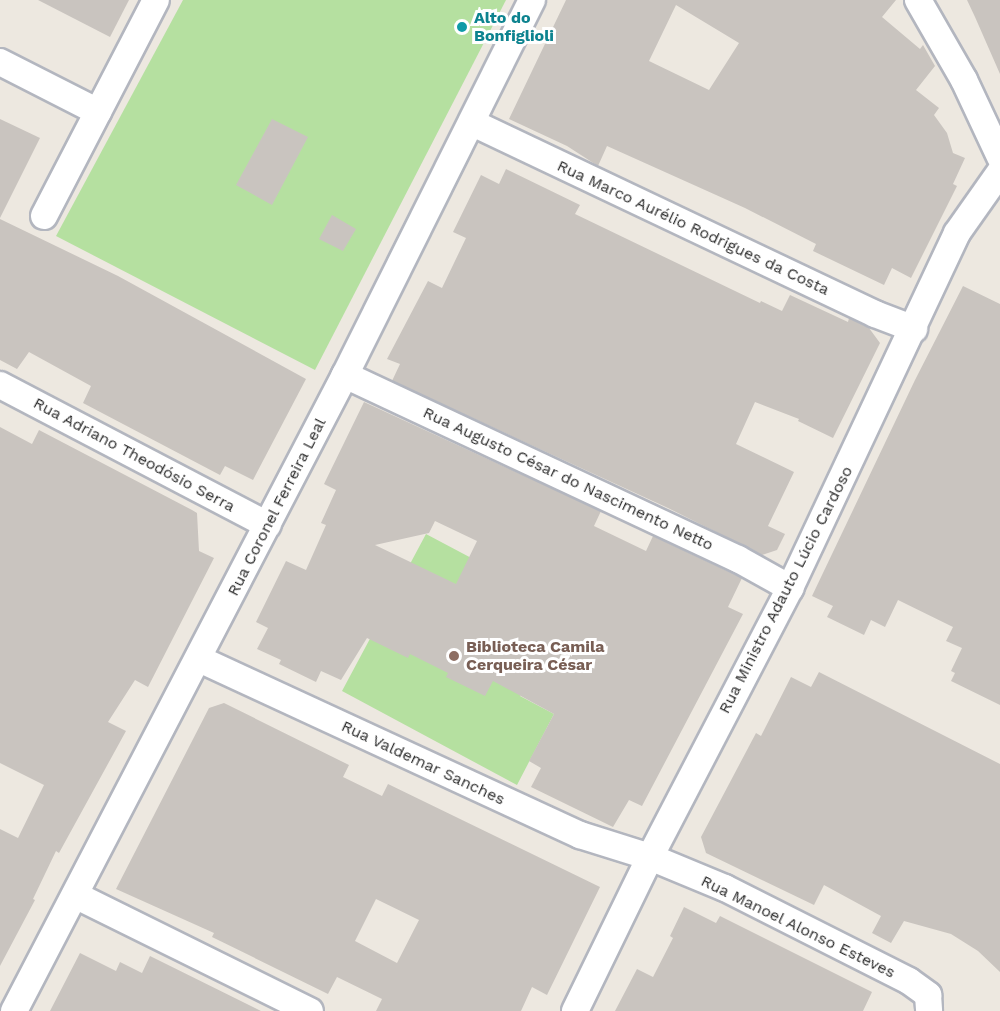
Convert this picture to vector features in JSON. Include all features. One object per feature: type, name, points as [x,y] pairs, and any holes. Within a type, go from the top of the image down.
[{"type":"street","points":[[44,216],[156,0]]},
{"type":"street","name":"Rua Coronel Ferreira Leal","points":[[14,1011],[345,375],[473,123],[532,0]]},
{"type":"street","points":[[918,0],[964,80],[1000,157]]},
{"type":"street","points":[[0,62],[98,112]]},
{"type":"street","name":"Rua Marco Aurélio Rodrigues da Costa","points":[[473,123],[875,314],[914,329]]},
{"type":"street","name":"Rua Ministro Adauto Lúcio Cardoso","points":[[575,1011],[650,857],[790,588],[914,329],[957,233],[1000,172]]},
{"type":"street","name":"Rua Augusto César do Nascimento Netto","points":[[345,375],[738,559],[790,588]]},
{"type":"street","name":"Rua Adriano Theodósio Serra","points":[[0,385],[268,525]]},
{"type":"street","name":"Rua Valdemar Sanches","points":[[199,659],[580,835],[650,857]]},
{"type":"street","name":"Rua Manoel Alonso Esteves","points":[[650,857],[724,888],[909,981],[928,995],[929,1011]]},
{"type":"street","points":[[75,895],[310,1011]]},
{"type":"green space","points":[[183,0],[506,0],[315,370],[56,236]]},
{"type":"green space","points":[[426,534],[566,608],[520,696],[554,714],[517,785],[342,691]]},
{"type":"building","points":[[38,0],[129,0],[110,37]]},
{"type":"building","points":[[566,0],[896,0],[882,17],[920,49],[923,45],[935,66],[916,90],[939,108],[934,115],[947,133],[953,153],[965,158],[953,184],[957,186],[911,278],[892,268],[884,285],[813,251],[816,244],[745,208],[607,146],[598,166],[567,146],[509,119]],"holes":[[[676,5],[739,43],[709,90],[649,61]]]},
{"type":"building","points":[[967,0],[1000,0],[1000,74],[975,17]]},
{"type":"building","points":[[0,119],[40,138],[0,218]]},
{"type":"building","points":[[272,119],[308,137],[272,205],[236,185]]},
{"type":"building","points":[[506,169],[580,205],[575,214],[760,303],[761,301],[782,311],[790,295],[848,322],[849,318],[869,328],[880,343],[833,438],[798,421],[799,419],[755,402],[736,444],[794,472],[768,526],[785,534],[777,550],[762,555],[668,508],[392,381],[400,364],[387,359],[428,281],[442,288],[466,238],[453,232],[481,175],[499,184]]},
{"type":"building","points":[[332,215],[356,229],[343,251],[319,239]]},
{"type":"building","points":[[0,219],[118,276],[306,379],[253,480],[225,466],[220,475],[83,403],[91,386],[29,352],[17,369],[0,360]]},
{"type":"building","points":[[963,286],[1000,304],[1000,705],[951,681],[955,673],[951,671],[962,648],[946,641],[953,627],[898,600],[885,627],[871,620],[864,635],[827,617],[833,606],[812,596],[915,380]]},
{"type":"building","points":[[364,402],[601,511],[594,526],[646,551],[653,536],[742,578],[728,607],[743,614],[642,806],[629,800],[613,827],[531,787],[541,768],[529,761],[554,714],[493,681],[485,696],[446,677],[448,673],[410,654],[408,658],[367,638],[341,680],[321,671],[316,682],[279,664],[281,660],[257,649],[268,628],[256,622],[286,561],[306,570],[326,525],[321,523],[336,490],[324,484]],"holes":[[[435,521],[477,541],[456,584],[375,545],[429,533]]]},
{"type":"building","points":[[0,427],[32,444],[39,430],[197,513],[199,551],[214,558],[148,687],[135,680],[108,722],[126,731],[59,853],[56,851],[33,899],[35,900],[0,966],[0,829],[18,838],[44,785],[0,763]]},
{"type":"building","points":[[819,672],[1000,764],[1000,972],[978,951],[951,934],[904,921],[891,943],[872,933],[881,916],[824,885],[814,905],[706,853],[701,837],[756,733],[761,736],[791,677],[811,687]]},
{"type":"building","points":[[224,703],[349,765],[343,777],[382,796],[388,784],[600,887],[547,995],[532,987],[521,1011],[376,1011],[382,999],[337,977],[328,994],[212,937],[214,933],[116,889],[209,708]],"holes":[[[376,899],[419,920],[397,963],[355,941]]]},
{"type":"building","points":[[684,907],[716,923],[720,916],[872,992],[863,1011],[615,1011],[637,969],[653,977],[673,938],[670,936]]},
{"type":"building","points":[[80,953],[116,971],[120,962],[142,973],[150,956],[261,1011],[50,1011]]},
{"type":"place","name":"Alto do Bonfiglioli","points":[[462,27]]},
{"type":"place","name":"Biblioteca Camila Cerqueira César","points":[[454,656]]}]
